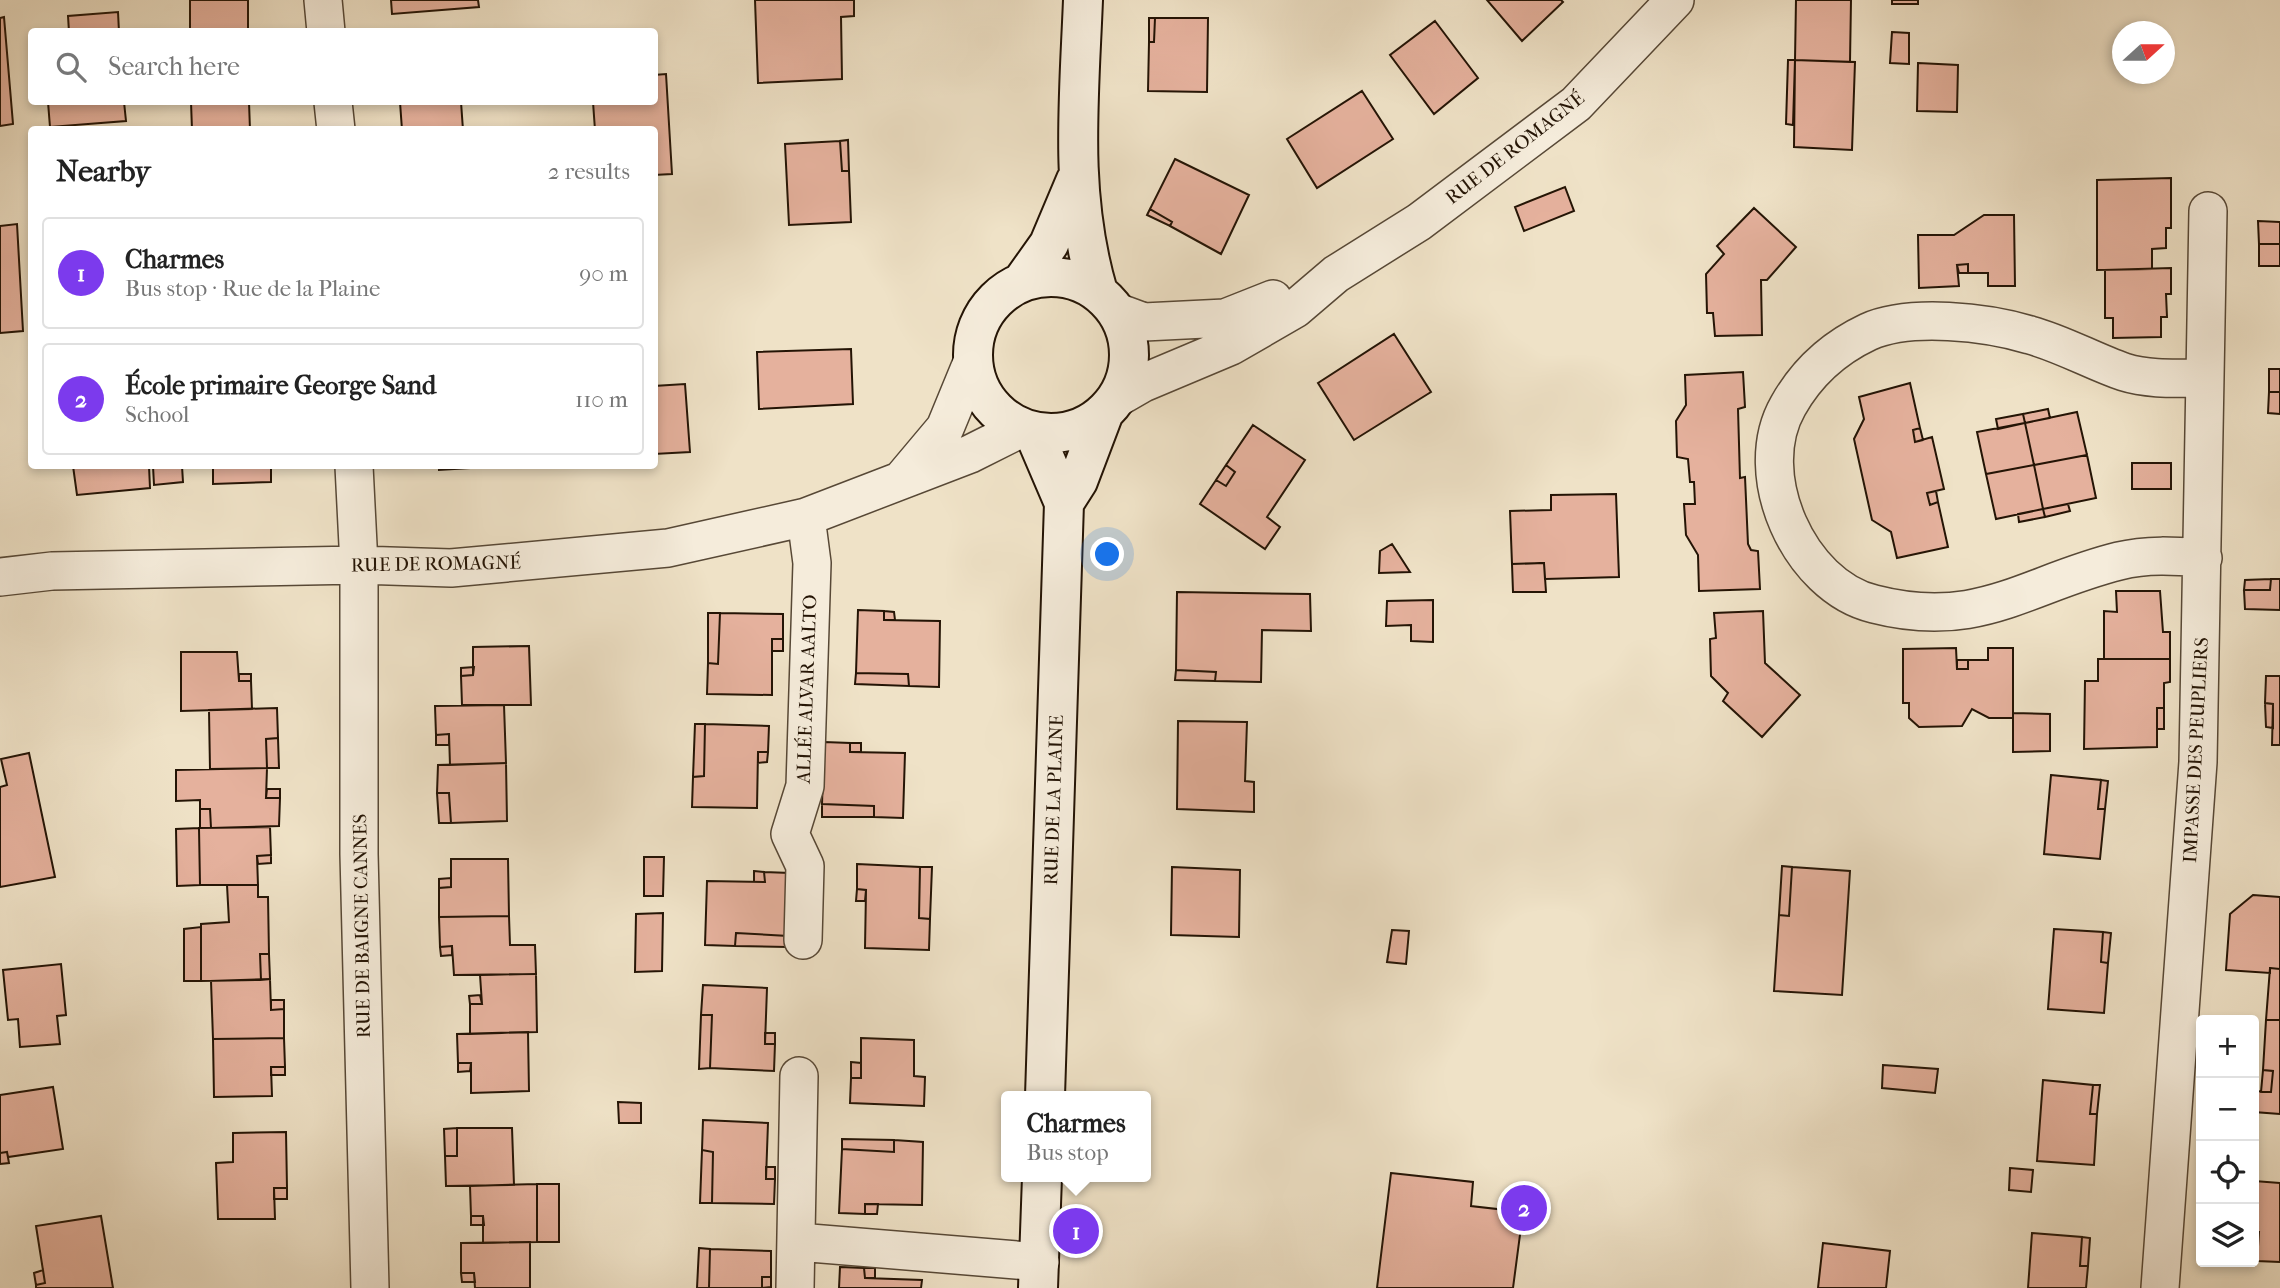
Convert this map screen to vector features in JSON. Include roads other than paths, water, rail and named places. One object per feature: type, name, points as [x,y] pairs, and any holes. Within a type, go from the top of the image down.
[{"type":"street","points":[[323,0],[326,28]]},
{"type":"street","points":[[1083,0],[1077,179],[1086,250],[1108,302],[1127,332],[1130,355],[1127,378],[1110,407],[1083,428],[1059,434],[1028,431],[1002,417],[988,401],[977,381],[972,360],[975,335],[985,313],[1000,295],[1022,282],[1048,276],[1074,280],[1108,302]]},
{"type":"street","name":"RUE DE ROMAGNÉ","points":[[1110,407],[1143,383],[1231,346],[1295,309],[1336,274],[1419,222],[1576,104],[1675,0]]},
{"type":"street","points":[[334,105],[336,126]]},
{"type":"street","points":[[1022,282],[1049,244],[1077,179]]},
{"type":"street","name":"IMPASSE DES PEUPLIERS","points":[[2160,1288],[2198,762],[2208,211]]},
{"type":"street","name":"RUE DE ROMAGNÉ","points":[[1108,302],[1144,322],[1225,317],[1336,274]]},
{"type":"street","points":[[2203,378],[2168,378],[2126,372],[2029,334],[1987,326],[1912,323],[1871,331],[1831,352],[1809,375],[1787,407],[1778,436],[1776,465],[1783,509],[1791,532],[1811,562],[1838,588],[1872,604],[1912,611],[1951,612],[1991,606],[2121,560],[2162,555],[2203,558]]},
{"type":"street","name":"RUE DE ROMAGNÉ","points":[[903,478],[945,428],[972,360]]},
{"type":"street","name":"RUE DE LA PLAINE","points":[[1064,503],[1078,481],[1110,407]]},
{"type":"street","name":"RUE DE ROMAGNÉ","points":[[0,577],[52,571],[359,565],[451,568],[540,562],[668,548],[806,517],[1028,431]]},
{"type":"street","name":"RUE DE LA PLAINE","points":[[1028,431],[1064,503],[1045,1091]]},
{"type":"street","name":"RUE DE BAIGNE CANNES","points":[[354,469],[359,565],[359,854],[370,1288]]},
{"type":"street","name":"ALLÉE ALVAR AALTO","points":[[803,940],[805,866],[790,834],[805,786],[812,563],[806,517]]},
{"type":"street","points":[[795,1288],[798,1242],[799,1076]]},
{"type":"street","points":[[798,1242],[1039,1275],[1042,1182]]},
{"type":"place","name":"École primaire George Sand","points":[[1524,1208]]},
{"type":"place","name":"Charmes","points":[[1076,1231]]}]
